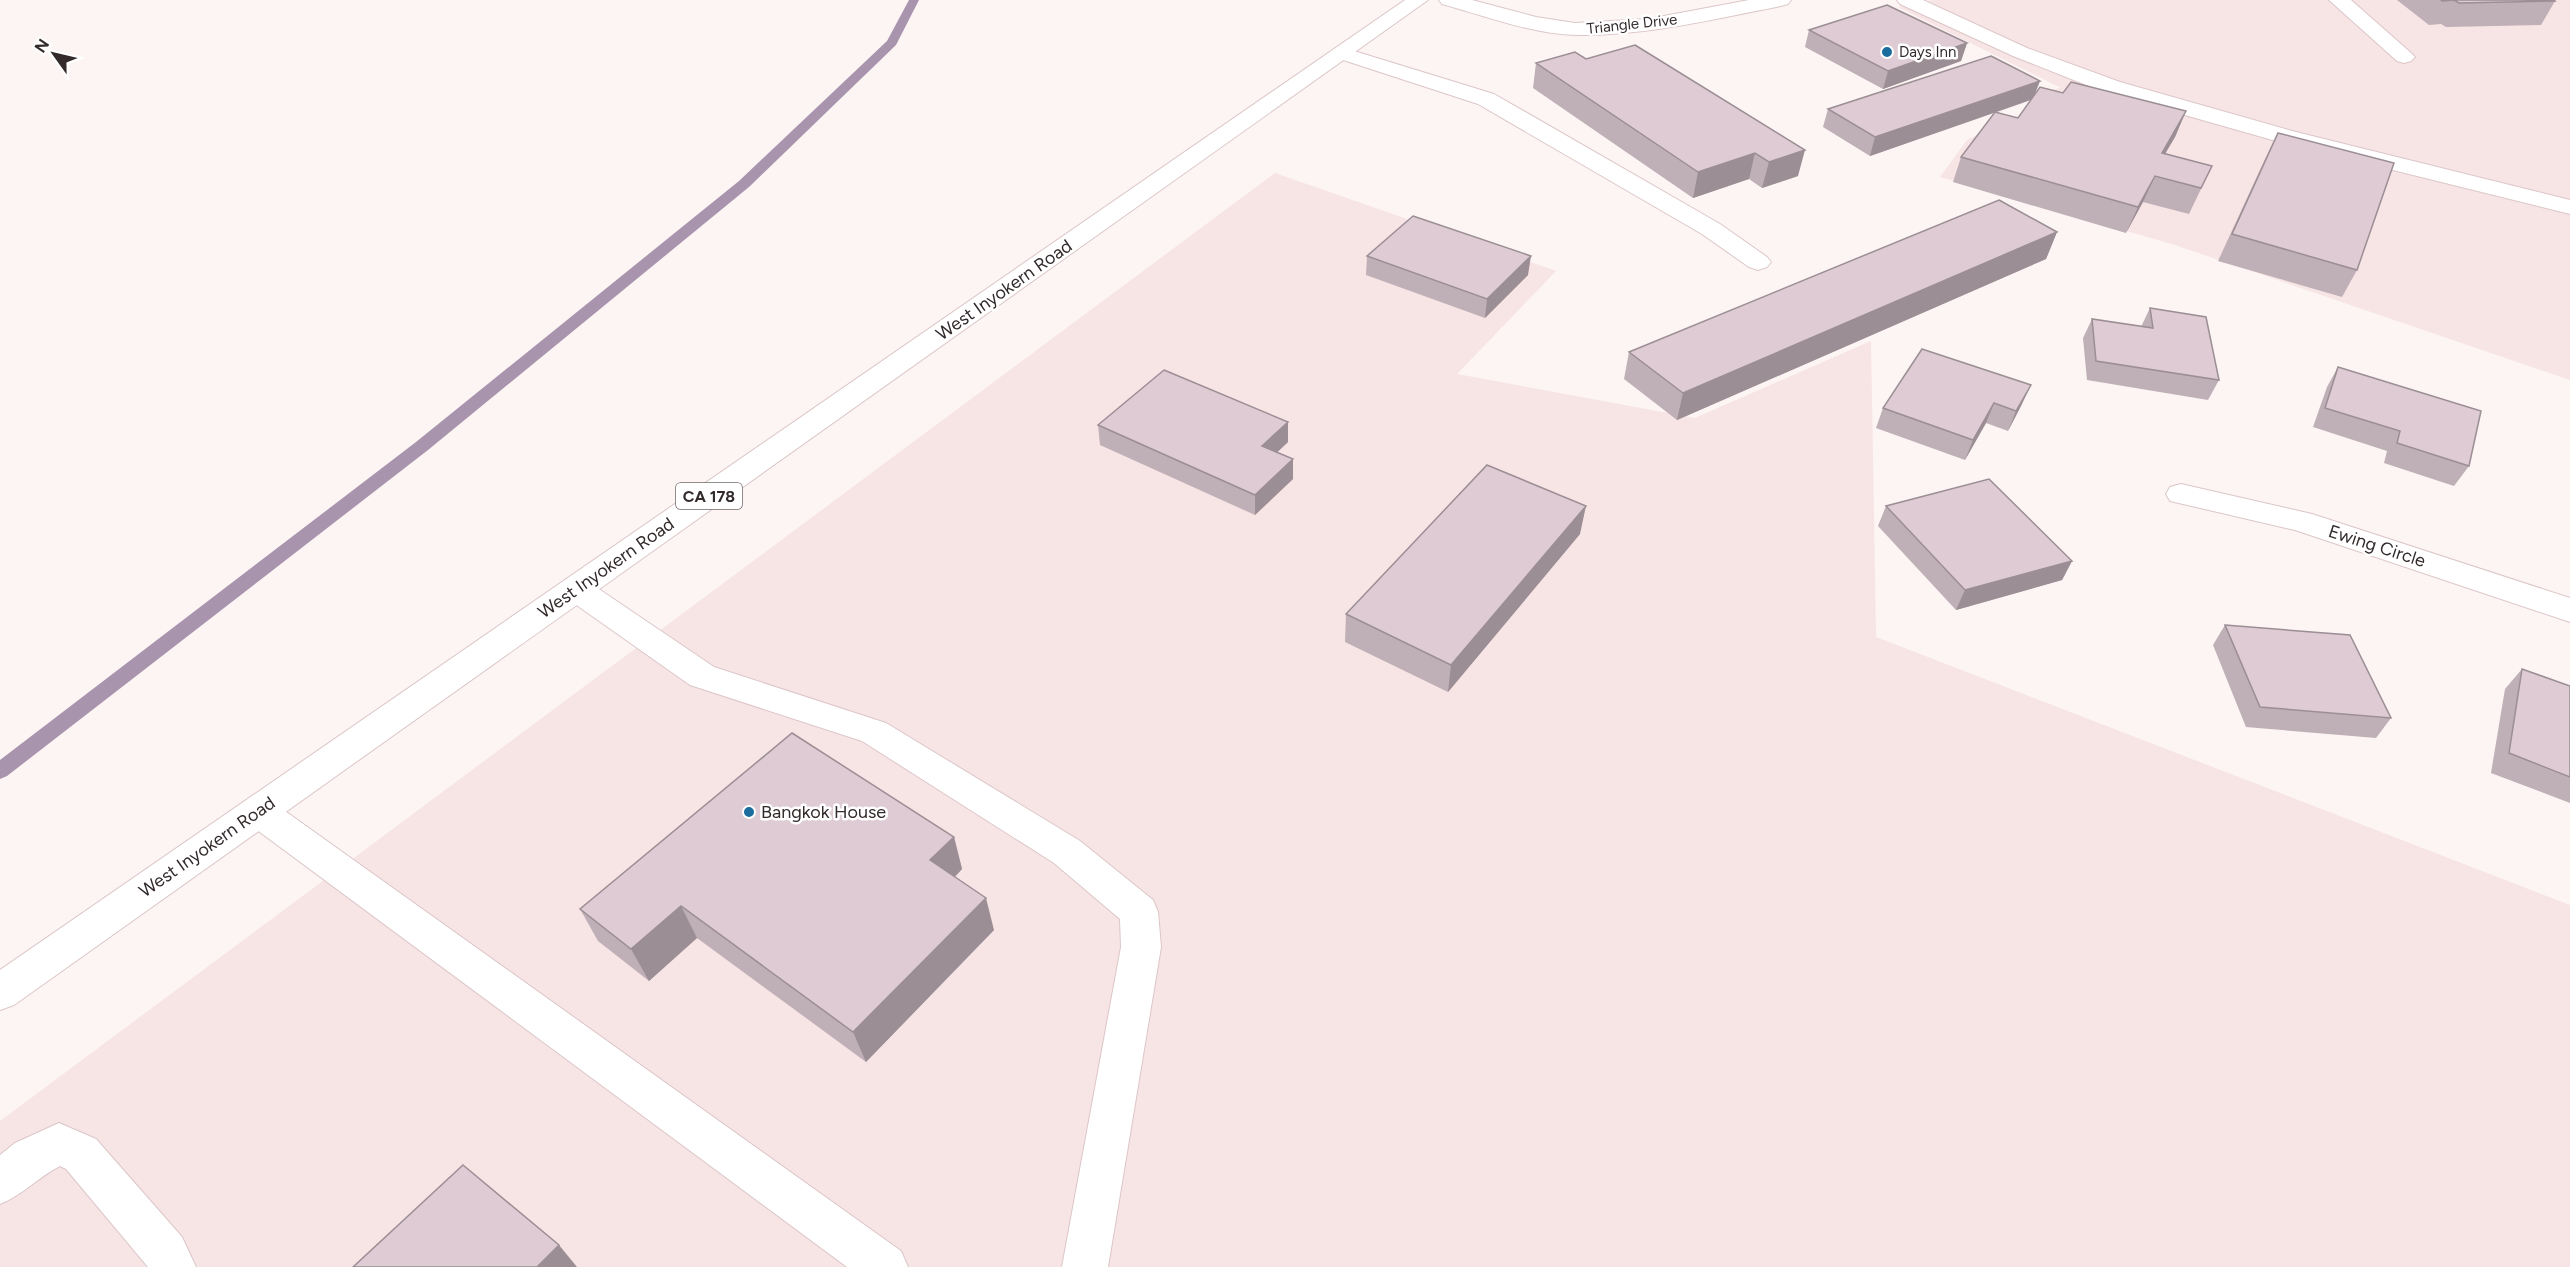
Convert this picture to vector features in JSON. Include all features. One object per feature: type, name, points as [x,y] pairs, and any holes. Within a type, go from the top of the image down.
[{"type":"main road","name":"West Inyokern Road","points":[[0,992],[1418,0]]},
{"type":"main road","name":"Triangle Drive","points":[[1449,0],[1535,23],[1575,29],[1648,25],[1781,0]]},
{"type":"main road","points":[[1907,0],[2020,52],[2112,87],[2284,135],[2570,207]]},
{"type":"main road","points":[[2339,0],[2404,57]]},
{"type":"main road","points":[[1341,53],[1486,99],[1711,229],[1758,262]]},
{"type":"main road","name":"Ewing Circle","points":[[2181,494],[2301,521],[2570,610]]},
{"type":"main road","points":[[576,589],[702,676],[874,732],[1067,852],[1139,912],[1141,947],[1085,1267]]},
{"type":"main road","points":[[258,811],[885,1267]]},
{"type":"main road","points":[[0,1183],[31,1158],[59,1143],[81,1154],[166,1253],[173,1267]]},
{"type":"shaded area","points":[[1933,0],[2570,0],[2570,380],[2175,245],[1940,177],[1967,140],[2020,115],[2027,103],[2039,100],[2044,91],[2061,88],[1898,7]]},
{"type":"shaded area","points":[[1275,173],[1556,271],[1457,374],[1695,418],[1871,341],[1876,637],[2570,905],[2570,1267],[0,1267],[0,1121]]},
{"type":"building","points":[[2454,0],[2554,0],[2555,1],[2459,3]]},
{"type":"building","points":[[1887,5],[1967,43],[1888,71],[1809,30]]},
{"type":"building","points":[[1635,45],[1805,150],[1769,162],[1755,153],[1698,172],[1536,63],[1575,52],[1586,59]]},
{"type":"building","points":[[1991,56],[2040,81],[1875,137],[1828,109]]},
{"type":"building","points":[[2071,82],[2186,111],[2162,153],[2212,166],[2201,188],[2155,176],[2138,207],[1961,157],[1995,112],[2018,118],[2040,87],[2063,93]]},
{"type":"building","points":[[2278,133],[2394,163],[2357,270],[2232,234]]},
{"type":"building","points":[[1999,200],[2057,232],[1683,393],[1629,352]]},
{"type":"building","points":[[1413,216],[1531,256],[1487,299],[1367,256]]},
{"type":"building","points":[[2150,308],[2206,317],[2219,380],[2096,361],[2092,319],[2153,328]]},
{"type":"building","points":[[1922,349],[2031,385],[2016,411],[1994,403],[1973,440],[1883,408]]},
{"type":"building","points":[[2338,367],[2481,411],[2469,466],[2397,443],[2400,431],[2325,408]]},
{"type":"building","points":[[1164,370],[1288,422],[1262,446],[1293,459],[1255,495],[1098,425]]},
{"type":"building","points":[[1487,465],[1586,506],[1451,665],[1346,614]]},
{"type":"building","points":[[1989,479],[2072,561],[1965,590],[1886,506]]},
{"type":"building","points":[[2225,625],[2350,635],[2391,718],[2260,707]]},
{"type":"building","points":[[2522,669],[2570,686],[2570,777],[2509,753]]},
{"type":"building","points":[[792,733],[954,837],[930,860],[986,898],[853,1032],[681,906],[631,949],[580,909]]},
{"type":"building","points":[[463,1165],[559,1245],[537,1267],[353,1267]]},
{"type":"waterway","points":[[0,771],[422,446],[744,184],[892,43],[914,0]]},
{"type":"place","name":"Days Inn","points":[[1887,52]]},
{"type":"place","name":"Bangkok House","points":[[749,812]]}]
